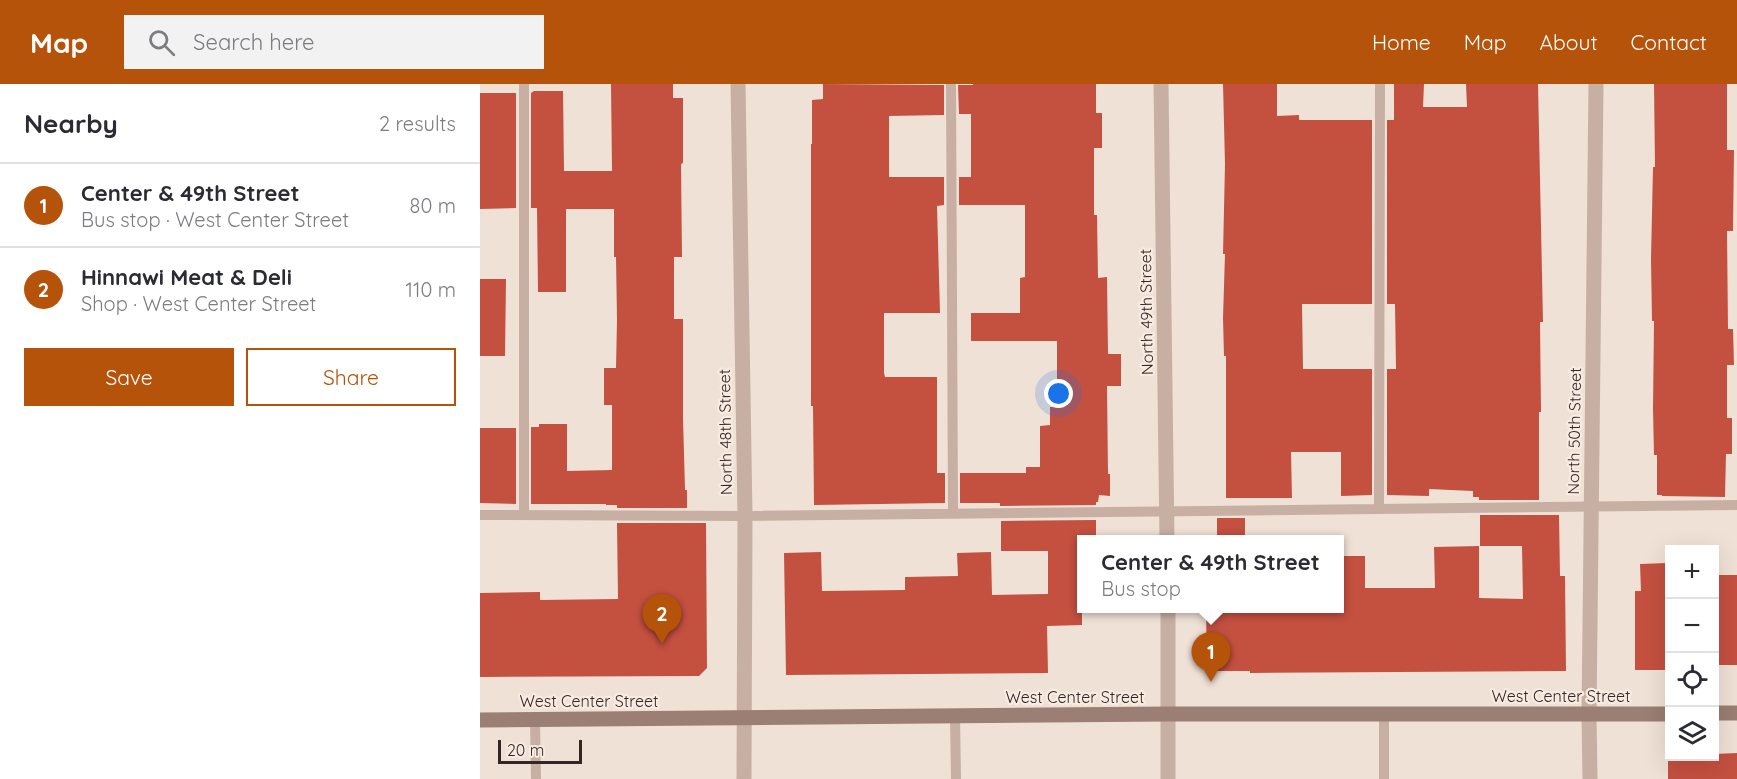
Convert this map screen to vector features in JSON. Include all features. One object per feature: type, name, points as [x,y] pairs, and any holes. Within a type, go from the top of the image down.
[{"type":"street","name":"North 48th Street","points":[[738,84],[745,516],[744,779]]},
{"type":"street","name":"North 49th Street","points":[[1161,84],[1167,535]]},
{"type":"street","name":"North 50th Street","points":[[1590,779],[1596,84]]},
{"type":"street","points":[[1168,613],[1168,779]]},
{"type":"street","points":[[1719,713],[1737,713]]},
{"type":"street","name":"West Center Street","points":[[480,720],[1168,714],[1665,714]]},
{"type":"lane","points":[[524,84],[524,514]]},
{"type":"lane","points":[[951,84],[953,513]]},
{"type":"lane","points":[[1379,509],[1380,84]]},
{"type":"lane","points":[[480,515],[745,516],[1737,505]]},
{"type":"lane","points":[[1384,713],[1384,779]]},
{"type":"lane","points":[[955,716],[956,779]]},
{"type":"lane","points":[[534,720],[536,779]]},
{"type":"building","points":[[611,84],[673,84],[673,98],[683,98],[682,257],[674,257],[674,319],[683,319],[683,418],[687,508],[617,508],[617,505],[606,504],[531,504],[531,427],[539,427],[539,424],[567,424],[567,471],[612,470],[612,405],[604,405],[604,368],[616,368],[617,320],[614,209],[566,209],[566,292],[538,292],[537,208],[531,208],[531,93],[534,91],[563,91],[564,171],[612,171]]},
{"type":"building","points":[[823,84],[944,85],[944,115],[889,116],[889,177],[944,177],[944,205],[937,206],[940,313],[884,313],[884,373],[885,377],[937,377],[937,473],[945,473],[945,503],[814,505],[813,406],[811,406],[811,144],[812,100],[823,99]]},
{"type":"building","points":[[1096,84],[1096,113],[1102,113],[1102,148],[1094,148],[1094,215],[1097,215],[1098,278],[1107,277],[1108,354],[1121,354],[1121,386],[1107,386],[1110,496],[1099,495],[1096,505],[1000,506],[1000,503],[960,503],[960,473],[1026,473],[1026,467],[1040,467],[1040,426],[1050,425],[1050,407],[1057,407],[1057,341],[971,341],[971,313],[1020,313],[1020,278],[1025,277],[1025,205],[959,205],[959,177],[971,177],[971,114],[959,114],[958,85]]},
{"type":"building","points":[[1223,84],[1277,84],[1277,116],[1299,115],[1299,120],[1372,120],[1372,304],[1302,304],[1303,369],[1372,369],[1372,495],[1341,496],[1341,452],[1291,452],[1292,498],[1226,498]]},
{"type":"building","points":[[1394,84],[1424,84],[1423,107],[1467,107],[1466,84],[1538,84],[1543,322],[1540,322],[1539,500],[1479,500],[1479,497],[1473,497],[1473,491],[1429,489],[1429,496],[1387,495],[1387,369],[1396,369],[1395,304],[1387,304],[1387,120],[1394,120]]},
{"type":"building","points":[[1654,84],[1727,84],[1727,150],[1734,150],[1733,231],[1727,231],[1728,329],[1733,329],[1734,365],[1727,365],[1727,418],[1732,418],[1732,454],[1726,454],[1725,497],[1657,495],[1657,455],[1654,455],[1654,321],[1652,321],[1651,259],[1653,167],[1655,167]]},
{"type":"building","points":[[480,93],[516,93],[516,208],[480,209]]},
{"type":"building","points":[[480,279],[506,279],[505,356],[480,356]]},
{"type":"building","points":[[480,428],[516,428],[516,504],[480,503]]},
{"type":"building","points":[[1480,515],[1559,515],[1560,576],[1565,576],[1566,671],[1250,673],[1250,671],[1207,671],[1206,613],[1344,613],[1344,556],[1365,556],[1365,588],[1435,588],[1434,547],[1479,546],[1479,598],[1523,599],[1522,546],[1480,546]]},
{"type":"building","points":[[1217,518],[1245,518],[1245,535],[1217,535]]},
{"type":"building","points":[[1096,520],[1096,535],[1077,535],[1077,613],[1082,613],[1082,625],[1047,626],[1048,673],[786,675],[784,553],[821,552],[822,591],[905,590],[905,577],[958,576],[957,553],[991,552],[992,595],[1048,594],[1048,551],[1001,551],[1001,521]]},
{"type":"building","points":[[617,523],[706,523],[707,668],[699,676],[480,677],[480,593],[540,592],[540,600],[618,599]]},
{"type":"building","points":[[1665,563],[1665,670],[1635,670],[1635,591],[1641,591],[1640,564]]},
{"type":"building","points":[[1719,575],[1737,575],[1737,665],[1719,665]]},
{"type":"building","points":[[1737,753],[1737,779],[1668,779],[1668,761],[1719,761],[1719,754]]},
{"type":"place","name":"Hinnawi Meat & Deli","points":[[662,644]]},
{"type":"place","name":"Center & 49th Street","points":[[1211,682]]}]
